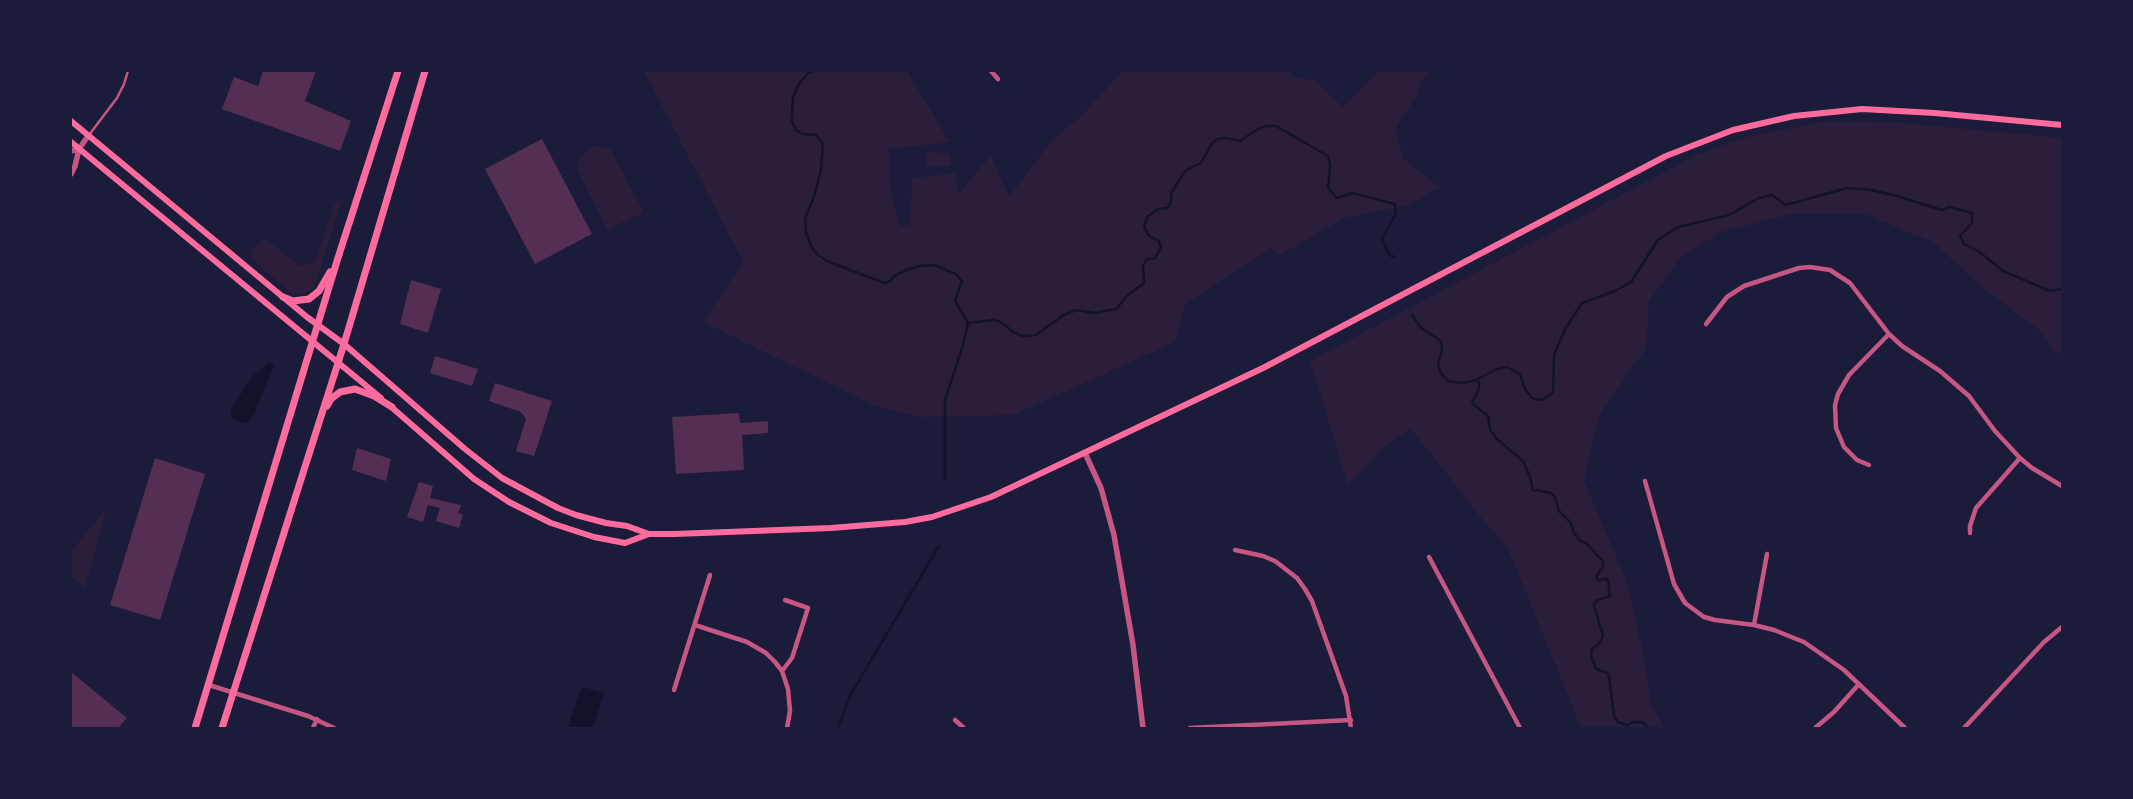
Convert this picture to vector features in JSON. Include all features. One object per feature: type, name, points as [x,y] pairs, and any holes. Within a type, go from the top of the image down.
[{"type":"main road","points":[[195,728],[337,261],[398,71]]},
{"type":"main road","points":[[222,728],[344,344],[425,71]]},
{"type":"main road","points":[[71,142],[338,360],[474,479],[509,502],[551,523],[594,537],[625,543],[649,534],[831,528],[918,520],[991,497],[1262,368],[1666,156],[1710,138],[1764,122],[1794,116],[1862,110],[1935,113],[2062,125]]},
{"type":"main road","points":[[71,122],[283,297],[344,344],[465,449],[502,478],[550,504],[576,515],[627,526],[649,534]]},
{"type":"main road","points":[[283,297],[293,301],[309,299],[319,291],[337,261]]},
{"type":"main road","points":[[321,417],[331,399],[346,390],[355,389],[374,396],[392,407]]},
{"type":"street","points":[[991,71],[998,79]]},
{"type":"street","points":[[71,174],[76,166],[79,148],[88,136]]},
{"type":"street","points":[[71,151],[79,148]]},
{"type":"street","points":[[1706,324],[1727,297],[1735,291],[1785,272],[1810,267],[1830,270],[1850,283],[1889,334],[1902,346],[1956,383],[2020,458],[2032,468],[2062,486]]},
{"type":"street","points":[[1870,465],[1857,460],[1844,447],[1836,428],[1835,405],[1838,394],[1848,375],[1889,334]]},
{"type":"street","points":[[1085,453],[1101,488],[1114,535],[1133,645],[1143,728]]},
{"type":"street","points":[[1970,533],[1970,526],[1976,508],[2020,458]]},
{"type":"street","points":[[1645,482],[1674,584],[1685,602],[1704,617],[1754,625],[1789,635],[1804,642],[1832,661],[1905,728]]},
{"type":"street","points":[[1235,550],[1263,556],[1275,561],[1297,578],[1305,589],[1312,601],[1346,696],[1351,720],[1350,728]]},
{"type":"street","points":[[1754,625],[1768,554]]},
{"type":"street","points":[[1428,557],[1520,728]]},
{"type":"street","points":[[674,690],[710,575]]},
{"type":"street","points":[[782,671],[792,658],[808,608],[785,600]]},
{"type":"street","points":[[695,625],[757,647],[770,657],[782,671],[790,700],[787,728]]},
{"type":"street","points":[[1964,728],[2032,654],[2062,628]]},
{"type":"street","points":[[1815,728],[1834,712],[1859,684]]},
{"type":"street","points":[[209,685],[317,719],[334,728]]},
{"type":"street","points":[[313,728],[317,719]]},
{"type":"street","points":[[955,720],[964,728]]},
{"type":"street","points":[[1190,728],[1351,720]]},
{"type":"lane","points":[[88,136],[117,98],[128,71]]},
{"type":"shaded area","points":[[644,71],[907,71],[950,142],[889,149],[891,194],[900,226],[910,225],[912,178],[956,173],[958,195],[991,155],[1009,197],[1052,140],[1079,118],[1123,71],[1288,71],[1296,78],[1315,80],[1343,107],[1378,71],[1432,71],[1422,80],[1418,94],[1395,129],[1404,159],[1440,187],[1409,205],[1344,218],[1280,255],[1271,248],[1185,304],[1175,342],[1014,415],[921,417],[875,406],[703,322],[743,262]]},
{"type":"shaded area","points":[[1829,121],[1892,122],[2062,138],[2062,353],[2056,353],[2039,330],[1985,290],[1933,242],[1864,214],[1796,213],[1721,232],[1679,259],[1649,302],[1646,348],[1599,416],[1584,481],[1627,582],[1644,656],[1651,705],[1664,728],[1581,728],[1507,546],[1490,529],[1410,428],[1383,448],[1348,485],[1310,361],[1698,154],[1750,136]]},
{"type":"shaded area","points":[[595,146],[611,150],[644,212],[607,230],[577,169],[579,158]]},
{"type":"shaded area","points":[[926,153],[947,153],[951,156],[951,166],[925,167]]},
{"type":"shaded area","points":[[342,200],[315,285],[310,291],[298,295],[293,294],[253,260],[250,251],[264,238],[300,266],[315,262],[334,206],[337,201]]},
{"type":"shaded area","points":[[269,362],[274,364],[273,368],[253,416],[246,424],[233,419],[231,417],[231,409],[252,377]]},
{"type":"shaded area","points":[[107,508],[85,588],[71,576],[71,551]]},
{"type":"shaded area","points":[[582,687],[604,693],[593,728],[567,728]]},
{"type":"building","points":[[263,71],[316,71],[305,101],[351,121],[340,151],[222,109],[234,77],[258,86]]},
{"type":"building","points":[[542,139],[592,234],[535,264],[485,169]]},
{"type":"building","points":[[411,280],[441,289],[428,333],[400,324]]},
{"type":"building","points":[[435,356],[478,369],[472,386],[430,373]]},
{"type":"building","points":[[495,383],[552,401],[534,456],[516,451],[526,419],[521,412],[489,401]]},
{"type":"building","points":[[739,413],[740,423],[768,421],[768,433],[742,435],[744,470],[676,474],[672,417]]},
{"type":"building","points":[[357,448],[391,459],[386,481],[352,470]]},
{"type":"building","points":[[155,458],[205,474],[160,620],[110,605]]},
{"type":"building","points":[[419,482],[433,486],[430,498],[461,505],[458,513],[463,515],[459,528],[436,521],[440,508],[428,505],[423,522],[407,517]]},
{"type":"building","points":[[71,672],[127,718],[118,728],[71,728]]},
{"type":"waterway","points":[[813,71],[807,74],[799,84],[793,97],[792,113],[792,121],[796,130],[803,134],[816,135],[823,143],[821,169],[815,194],[805,219],[806,232],[811,246],[818,255],[829,262],[885,283],[894,276],[919,266],[934,265],[956,274],[962,281],[955,301],[968,323],[994,320],[1001,322],[1013,332],[1023,336],[1036,335],[1062,316],[1076,310],[1095,313],[1116,309],[1127,296],[1144,283],[1143,267],[1146,260],[1155,258],[1161,247],[1159,241],[1149,236],[1144,227],[1147,217],[1158,209],[1168,208],[1171,201],[1171,193],[1185,171],[1201,163],[1211,145],[1217,139],[1225,138],[1240,141],[1266,126],[1276,126],[1328,156],[1330,165],[1328,188],[1337,198],[1352,193],[1395,204],[1396,214],[1382,239],[1389,255],[1395,257]]},
{"type":"waterway","points":[[1412,315],[1420,327],[1441,341],[1442,350],[1438,364],[1440,372],[1448,381],[1463,383],[1476,380],[1497,369],[1507,367],[1520,374],[1525,389],[1532,398],[1542,400],[1553,393],[1554,355],[1565,329],[1582,303],[1615,291],[1631,282],[1658,240],[1678,227],[1729,215],[1759,198],[1772,195],[1786,205],[1847,188],[1871,190],[1897,196],[1942,210],[1949,207],[1972,213],[1972,223],[1960,236],[1964,244],[1978,251],[2003,271],[2050,291],[2062,289]]},
{"type":"waterway","points":[[945,480],[945,400],[963,345],[968,323]]},
{"type":"waterway","points":[[1476,380],[1479,382],[1479,389],[1472,403],[1488,416],[1490,430],[1497,439],[1523,461],[1533,490],[1551,493],[1555,497],[1559,511],[1571,523],[1574,533],[1580,541],[1586,543],[1603,561],[1603,567],[1596,577],[1599,581],[1608,579],[1610,596],[1596,601],[1594,605],[1603,636],[1599,644],[1592,649],[1591,656],[1596,669],[1607,673],[1609,676],[1614,716],[1618,722],[1627,725],[1633,722],[1642,722],[1648,728]]},
{"type":"waterway","points":[[838,728],[851,694],[939,546]]}]
